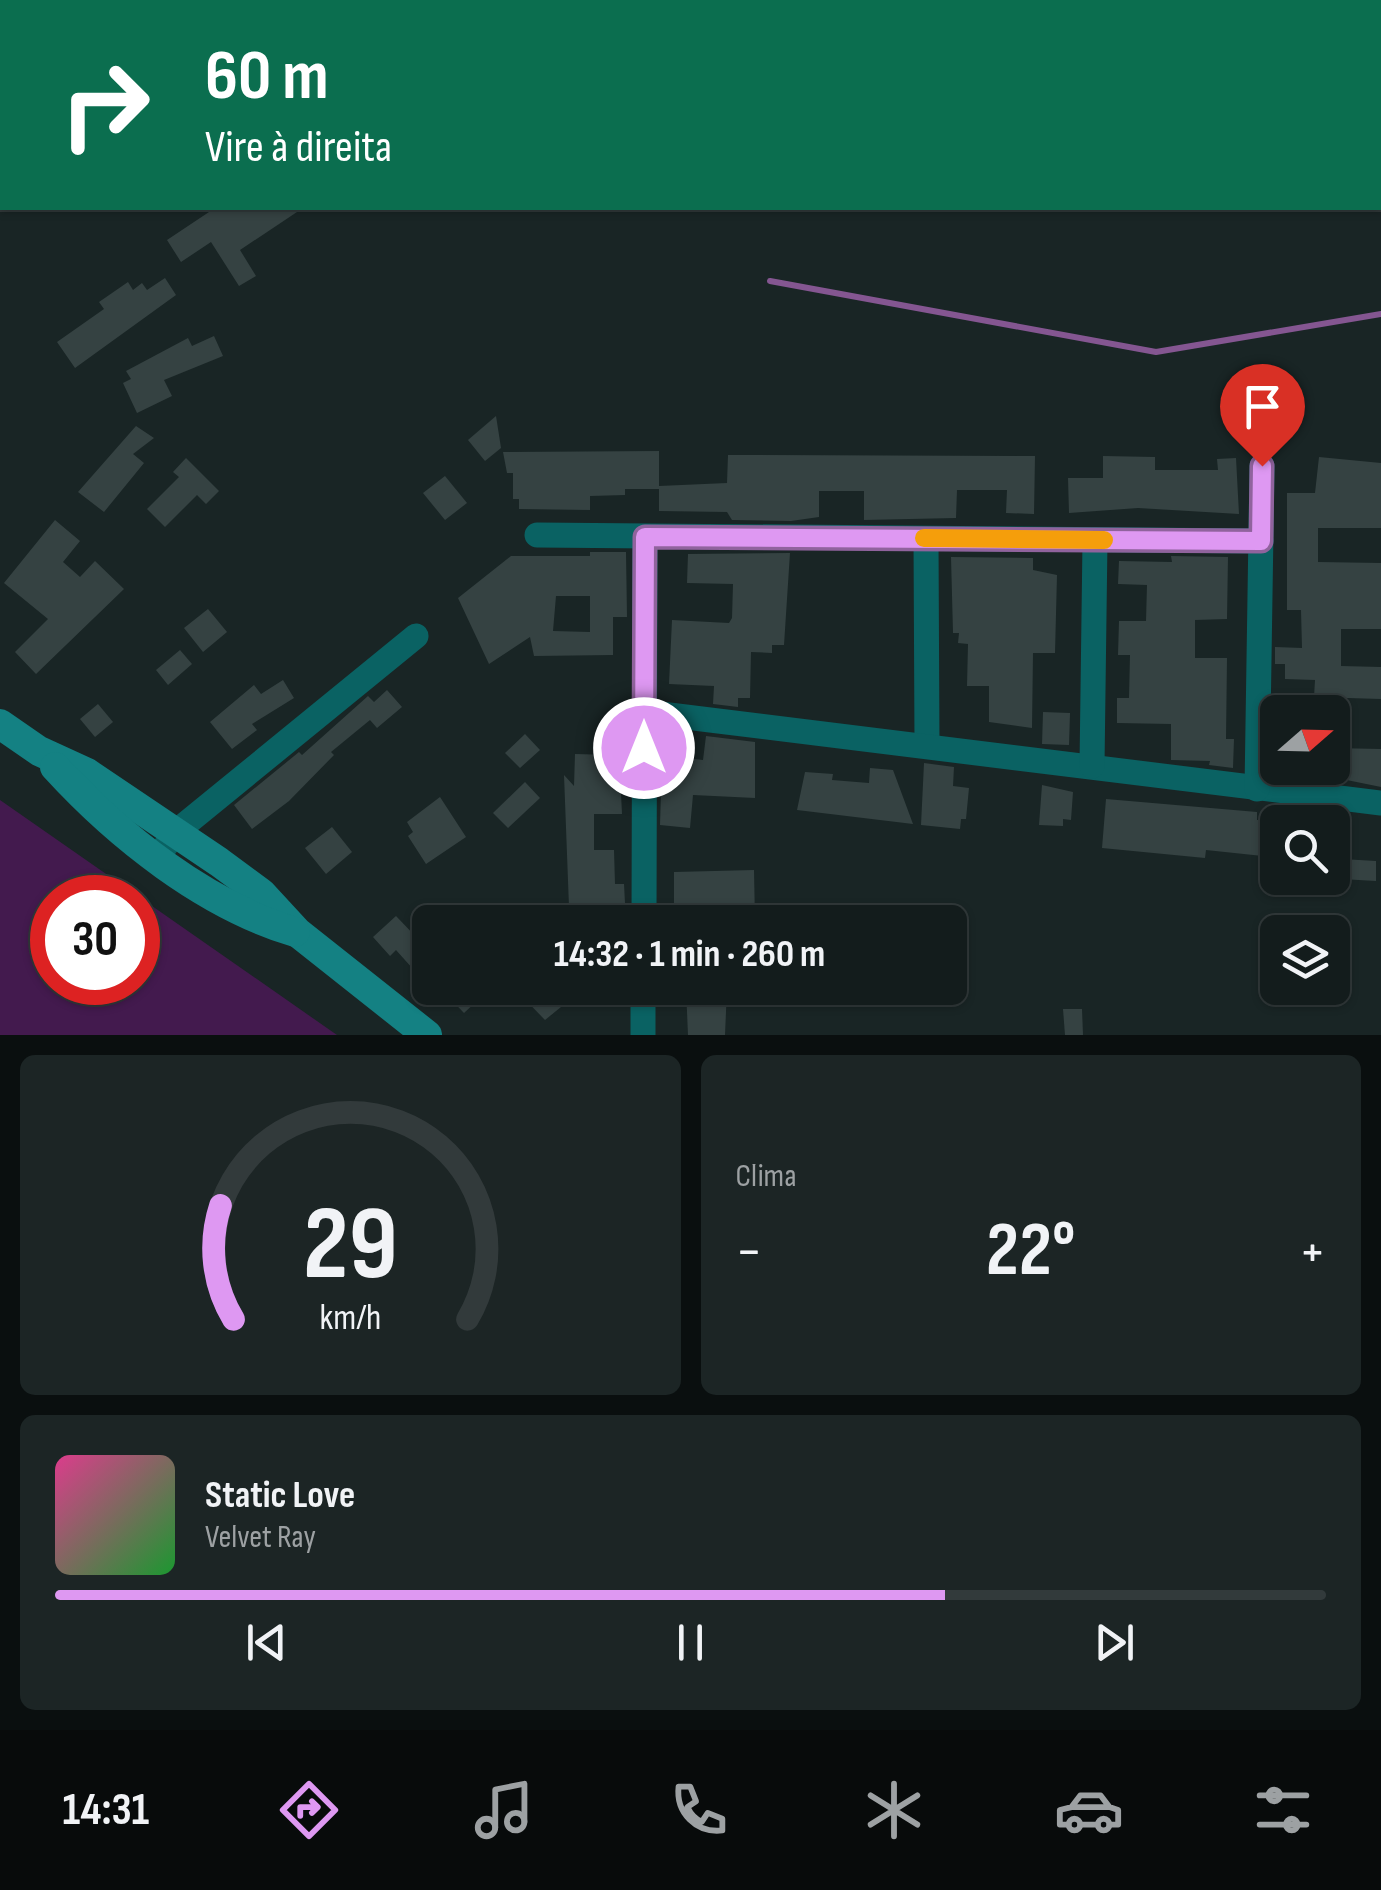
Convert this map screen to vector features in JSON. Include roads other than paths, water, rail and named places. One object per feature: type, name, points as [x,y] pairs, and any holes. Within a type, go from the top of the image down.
[{"type":"main road","points":[[0,724],[39,750],[87,773],[177,831],[261,894],[298,932],[427,1035]]},
{"type":"main road","points":[[39,750],[107,817],[158,856],[252,919],[298,932]]},
{"type":"street","points":[[1257,789],[1262,466]]},
{"type":"street","points":[[536,534],[1261,541]]},
{"type":"street","points":[[644,905],[645,537]]},
{"type":"street","points":[[926,538],[927,746]]},
{"type":"street","points":[[1092,766],[1095,540]]},
{"type":"street","points":[[158,856],[177,831],[416,636]]},
{"type":"street","points":[[644,712],[1381,804]]},
{"type":"street","points":[[643,1005],[643,1035]]},
{"type":"waterway","points":[[770,281],[1156,352],[1381,314]]}]
